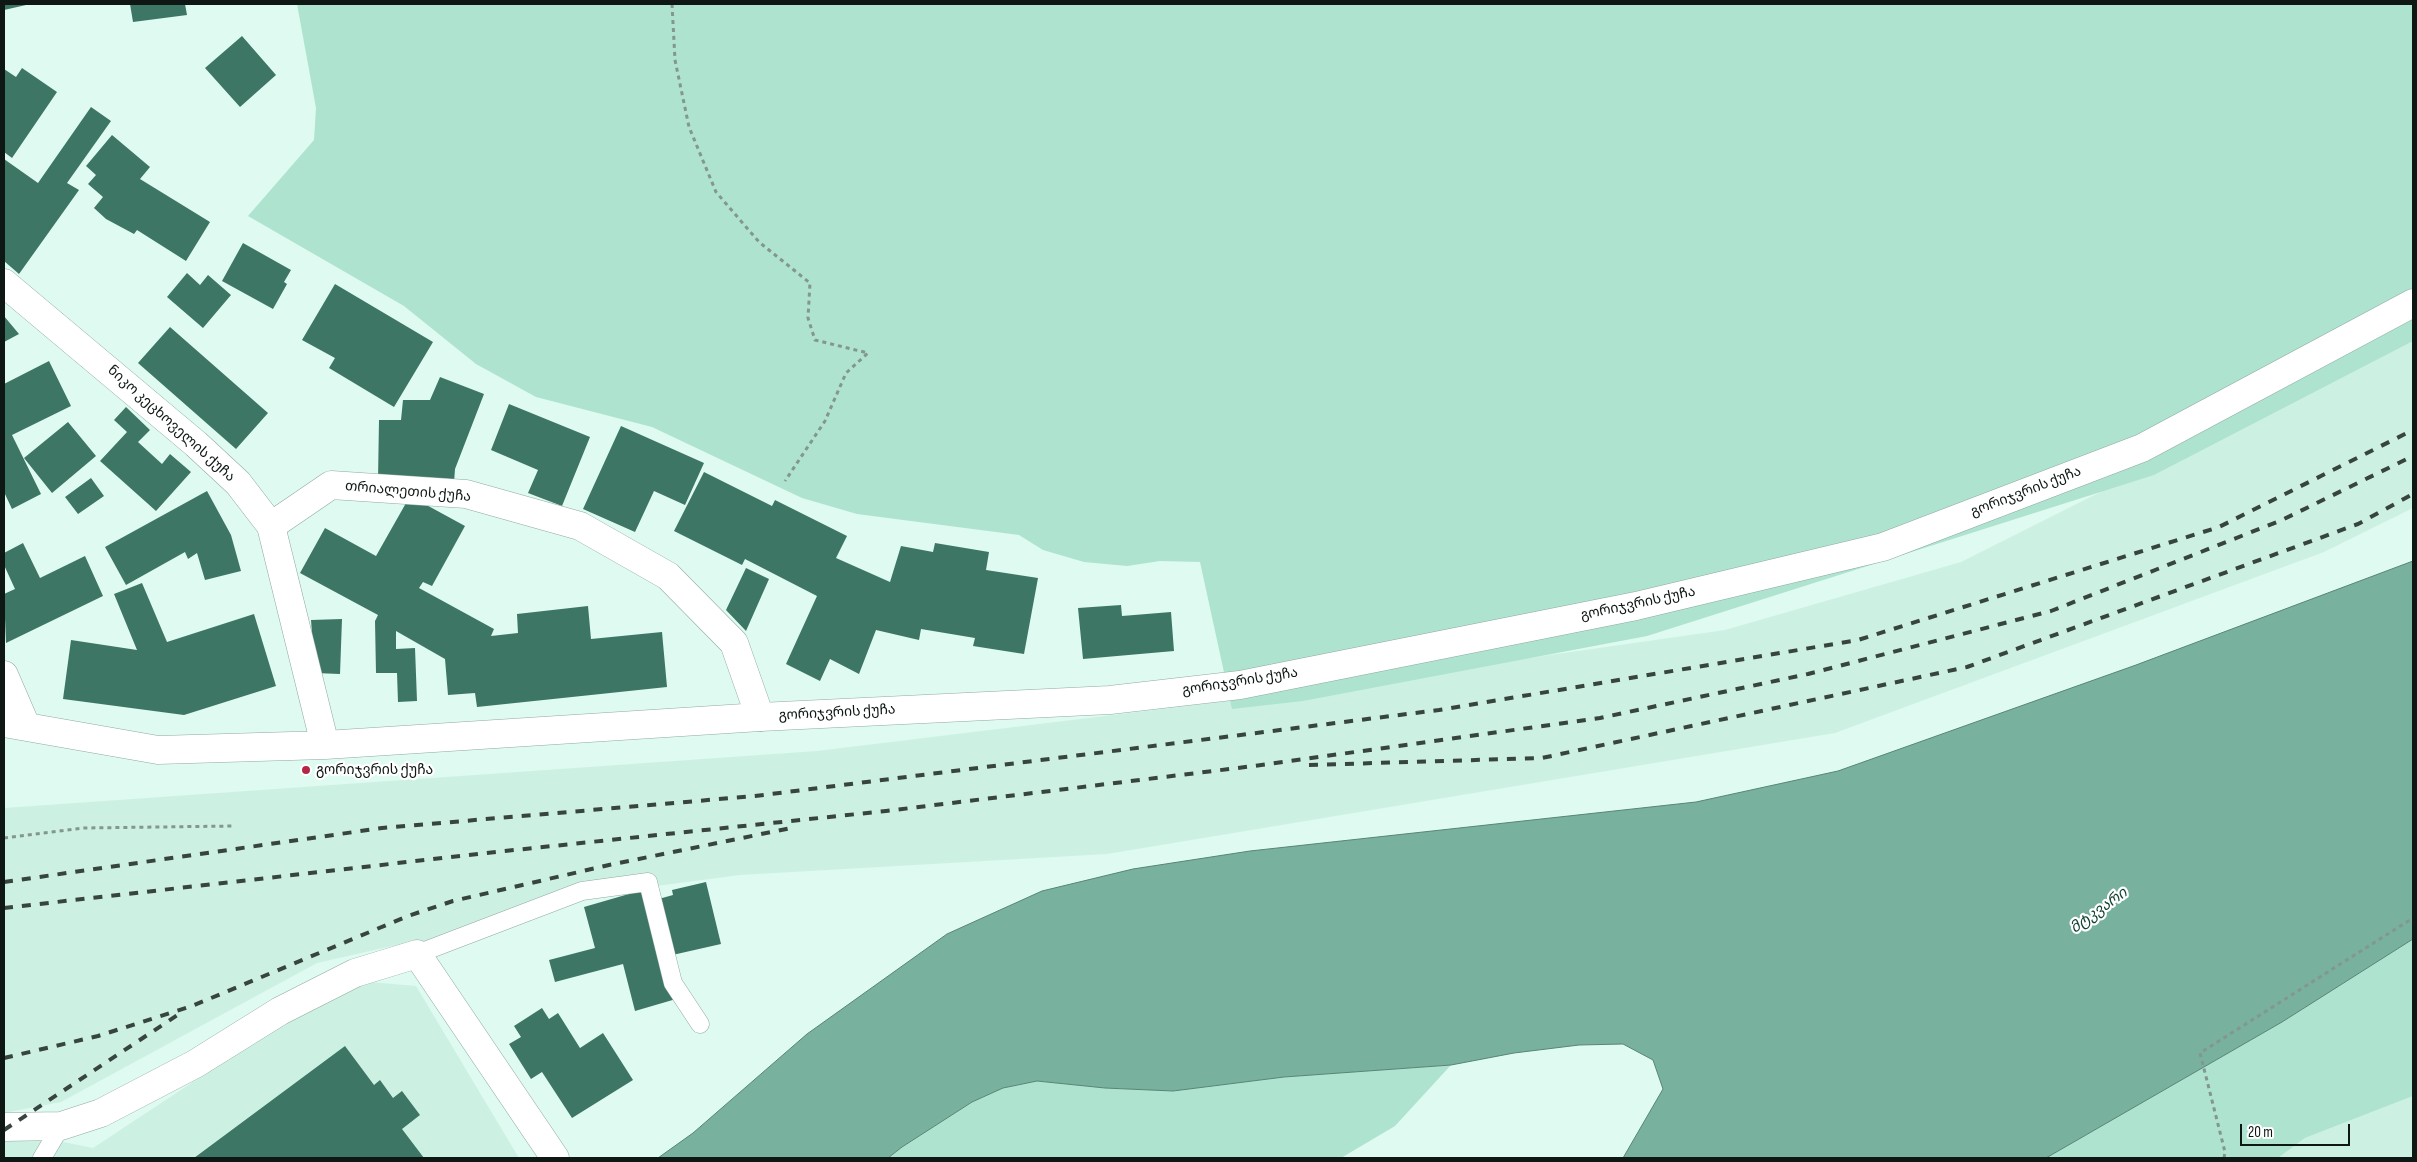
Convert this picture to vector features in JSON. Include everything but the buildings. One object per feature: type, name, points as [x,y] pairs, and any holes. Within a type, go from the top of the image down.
[{"type":"main road","name":"ნიკო კეცხოველის ქუჩა","points":[[4,283],[196,444],[238,483],[270,526],[325,745]]},
{"type":"main road","name":"გორიჯვრის ქუჩა","points":[[15,725],[158,750],[325,745],[760,717],[1110,700],[1240,685],[1636,606],[1883,546],[2142,448],[2413,304]]},
{"type":"main road","name":"თრიალეთის ქუჩა","points":[[270,526],[331,485],[466,494],[580,526],[668,576],[734,643],[760,717]]},
{"type":"main road","points":[[4,675],[15,725]]},
{"type":"main road","points":[[4,1127],[62,1126],[110,1109],[195,1064],[280,1011],[355,973],[417,954],[555,1158]]},
{"type":"lane","points":[[417,954],[582,891],[648,882],[673,983],[700,1024]]},
{"type":"lane","points":[[42,1158],[62,1126]]},
{"type":"path","points":[[672,4],[675,60],[689,127],[716,192],[759,242],[810,283],[808,318],[815,340],[868,353],[846,373],[825,421],[785,481]]},
{"type":"path","points":[[4,838],[84,828],[233,826]]},
{"type":"path","points":[[2224,1158],[2225,1152],[2200,1053],[2413,918]]},
{"type":"shaded area","points":[[297,4],[2413,4],[2413,341],[2154,475],[1647,636],[1303,701],[1232,709],[1200,562],[1160,561],[1127,566],[1084,562],[1043,550],[1019,535],[857,514],[802,498],[652,427],[536,397],[476,364],[404,306],[248,216],[314,140],[316,108]]},
{"type":"shaded area","points":[[2413,335],[2413,508],[2324,552],[1835,733],[1107,854],[740,875],[603,893],[444,938],[392,946],[317,963],[61,1102],[4,1113],[4,808],[817,751],[1228,701],[1725,630],[1961,562]]},
{"type":"shaded area","points":[[2413,939],[2413,1096],[2305,1138],[2278,1158],[2046,1158],[2282,1022]]},
{"type":"shaded area","points":[[370,982],[416,986],[519,1158],[4,1158],[4,1136],[19,1133],[93,1148],[308,1006]]},
{"type":"shaded area","points":[[1451,1065],[1395,1126],[1341,1158],[888,1158],[972,1102],[1003,1088],[1037,1081],[1105,1088],[1173,1091],[1284,1077]]},
{"type":"shaded area","points":[[2413,1096],[2413,1158],[2278,1158],[2305,1138]]},
{"type":"water","name":"მტკვარი","points":[[2413,561],[2413,939],[2282,1022],[2046,1158],[1623,1158],[1663,1089],[1653,1060],[1623,1044],[1579,1045],[1514,1053],[1451,1065],[1284,1077],[1173,1091],[1105,1088],[1037,1081],[1003,1088],[972,1102],[888,1158],[658,1158],[693,1133],[807,1034],[947,934],[1042,891],[1133,869],[1250,851],[1696,802],[1838,771],[2136,665]]},
{"type":"railway","points":[[4,882],[382,828],[755,796],[1439,710],[1858,640],[2219,527],[2413,430]]},
{"type":"railway","points":[[4,908],[486,853],[886,811],[1254,766],[1600,718],[1808,674],[2051,611],[2282,520],[2413,456]]},
{"type":"railway","points":[[1309,765],[1542,758],[1967,667],[2358,524],[2413,494]]},
{"type":"railway","points":[[4,1058],[98,1036],[192,1006],[408,916],[453,901],[609,865],[796,827]]},
{"type":"railway","points":[[4,1130],[179,1014]]},
{"type":"place","name":"გორიჯვრის ქუჩა","points":[[306,770]]}]
